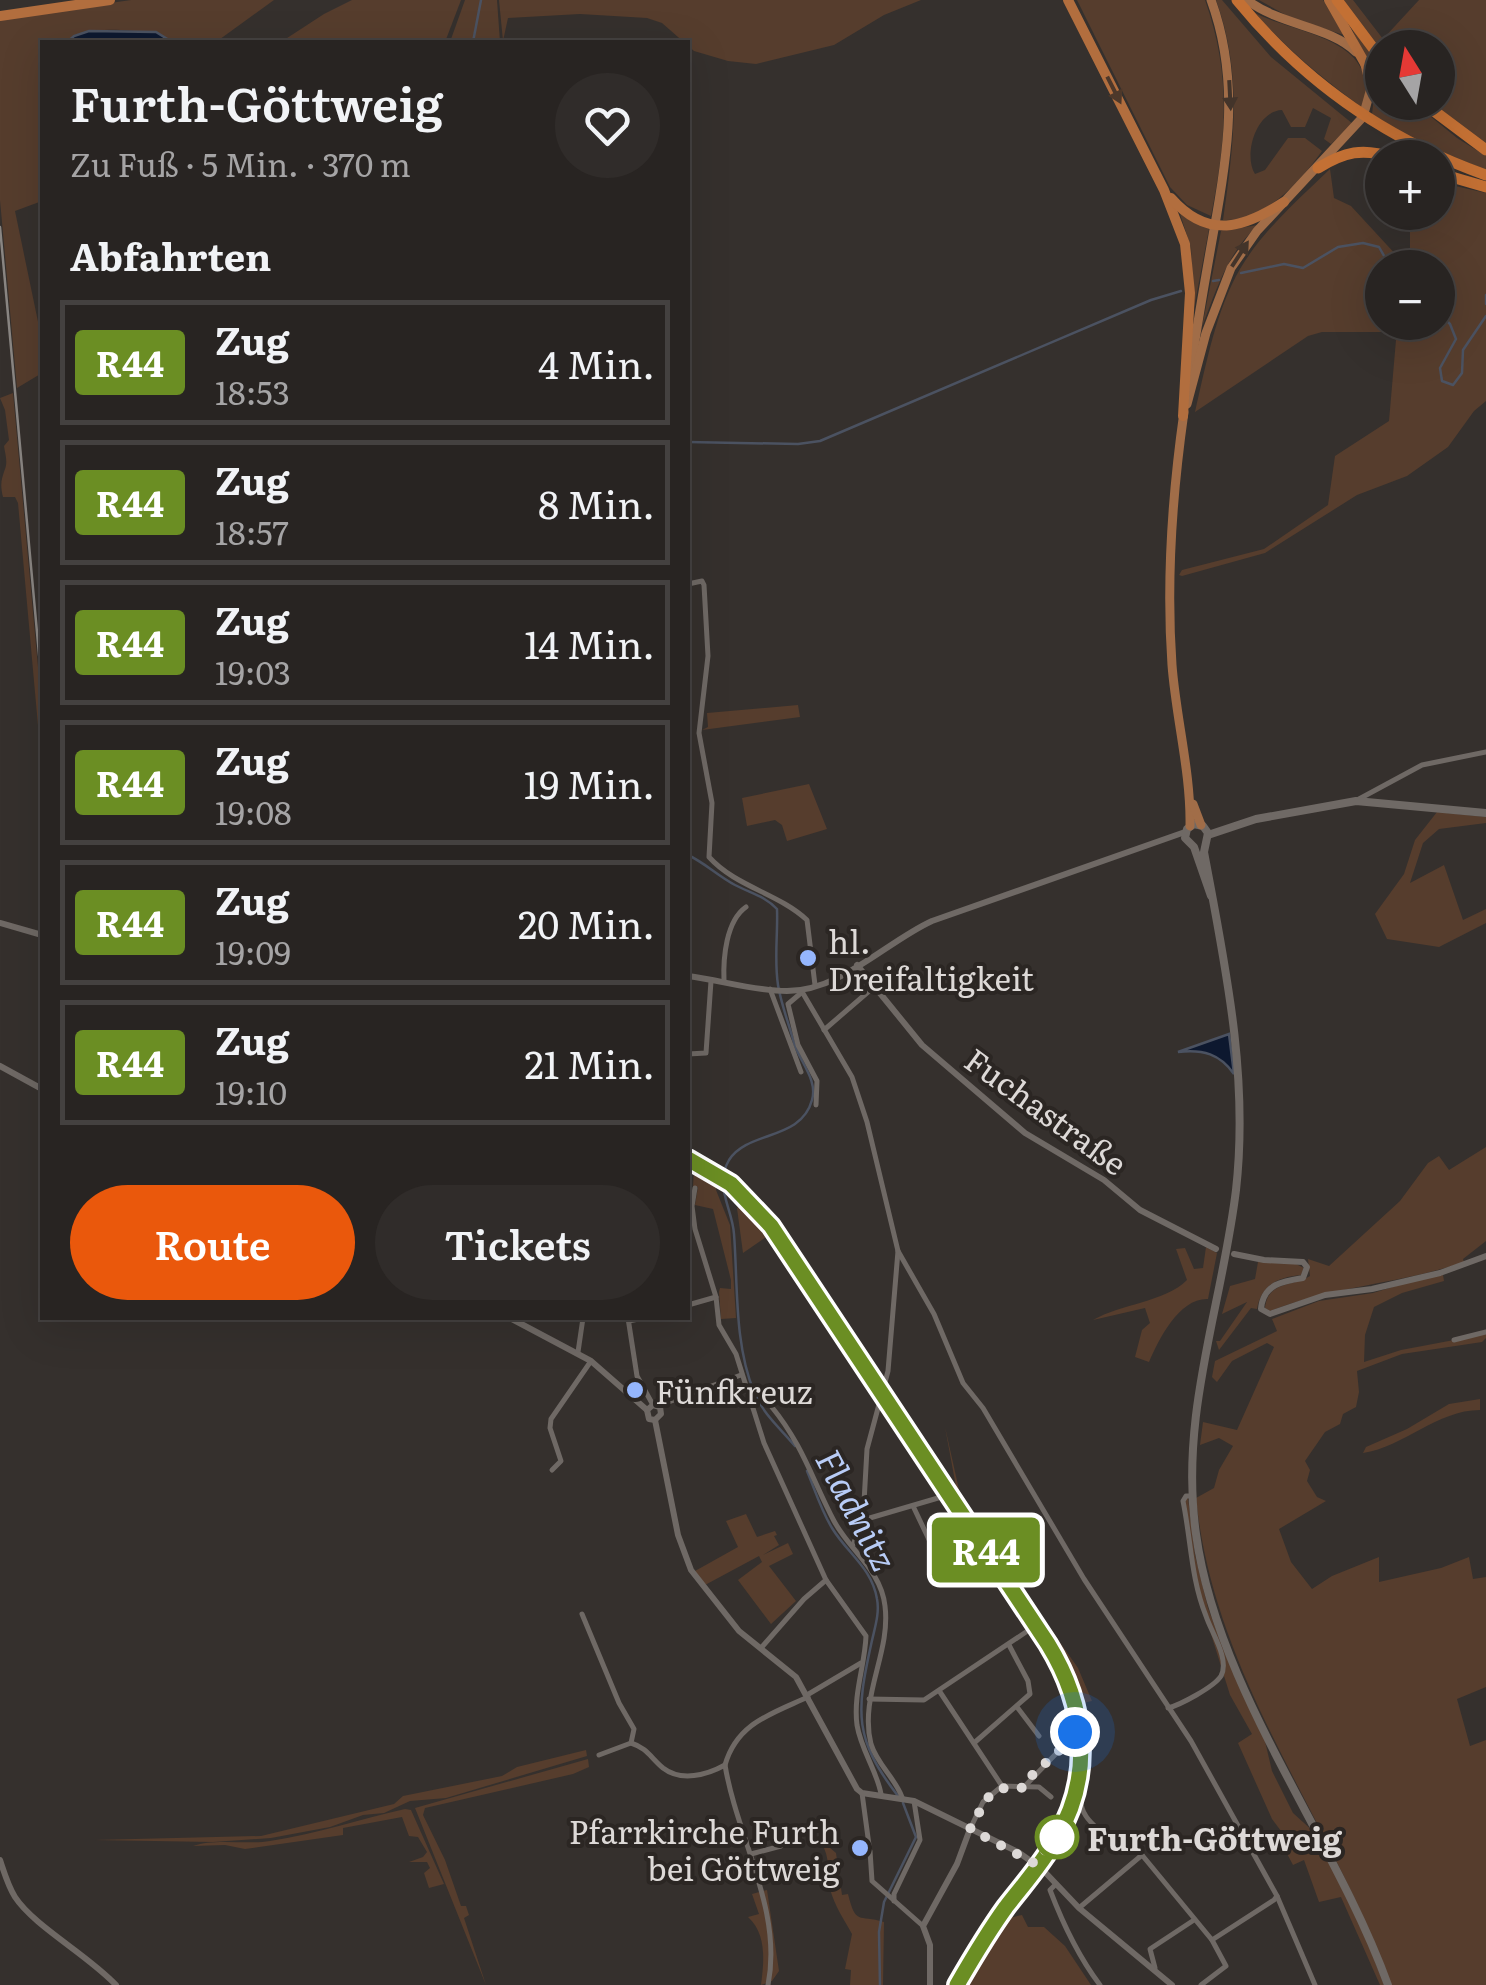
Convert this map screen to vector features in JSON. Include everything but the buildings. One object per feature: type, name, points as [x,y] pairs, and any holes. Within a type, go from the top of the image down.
[{"type":"highway","points":[[0,16],[110,0]]},
{"type":"highway","points":[[1069,0],[1182,232],[1190,270],[1183,416]]},
{"type":"highway","points":[[1229,0],[1274,52],[1395,140]]},
{"type":"highway","points":[[1237,0],[1294,62],[1355,114]]},
{"type":"highway","points":[[1329,0],[1365,66]]},
{"type":"highway","points":[[1337,0],[1365,37]]},
{"type":"highway","points":[[1446,120],[1486,150]]},
{"type":"highway","points":[[1369,124],[1486,181]]},
{"type":"highway","points":[[1318,168],[1338,156],[1365,151]]},
{"type":"highway","points":[[1455,169],[1486,181]]},
{"type":"highway","points":[[1455,176],[1486,181]]},
{"type":"highway","points":[[1164,190],[1191,216],[1224,226],[1254,221],[1284,202]]},
{"type":"main road","points":[[1211,0],[1225,49],[1230,106],[1228,144],[1183,416],[1173,498],[1169,597],[1174,688],[1184,764],[1236,1029],[1240,1134],[1232,1216],[1195,1408],[1192,1496],[1203,1572],[1224,1642],[1357,1911],[1388,1985]]},
{"type":"main road","points":[[1247,0],[1278,19],[1342,40],[1365,66]]},
{"type":"main road","points":[[1183,416],[1224,282],[1247,243],[1352,133],[1365,114]]},
{"type":"main road","points":[[1196,831],[1356,801],[1486,813]]},
{"type":"main road","points":[[1196,831],[1199,846]]},
{"type":"street","points":[[690,584],[702,581],[708,656],[699,734],[712,804],[709,857],[742,882],[778,899],[807,920],[818,984]]},
{"type":"street","points":[[690,736],[699,734]]},
{"type":"street","points":[[1356,801],[1422,764],[1486,752]]},
{"type":"street","points":[[690,976],[801,991],[857,965],[932,921],[1196,831]]},
{"type":"street","points":[[724,980],[724,947],[738,914],[746,907]]},
{"type":"street","points":[[0,923],[40,933]]},
{"type":"street","name":"Fuchastraße","points":[[857,965],[922,1044],[1025,1133],[1104,1180],[1130,1203],[1216,1248]]},
{"type":"street","points":[[690,1054],[706,1053],[711,979]]},
{"type":"street","points":[[824,1030],[876,986]]},
{"type":"street","points":[[770,989],[800,1072]]},
{"type":"street","points":[[801,991],[852,1076],[898,1251],[934,1314],[963,1384],[983,1408],[1084,1579],[1191,1742],[1277,1896],[1315,1985]]},
{"type":"street","points":[[801,991],[788,1004],[798,1044],[816,1081],[816,1106]]},
{"type":"street","points":[[0,1066],[40,1088]]},
{"type":"street","points":[[695,1188],[695,1229],[716,1298],[719,1324],[733,1347],[764,1442],[826,1580],[866,1636],[857,1724],[884,1794]]},
{"type":"street","points":[[853,1545],[863,1520],[868,1449],[888,1371],[898,1251]]},
{"type":"street","points":[[1234,1254],[1303,1262],[1307,1274],[1272,1286],[1260,1304],[1266,1314],[1325,1295],[1372,1289],[1485,1259]]},
{"type":"street","points":[[690,1305],[716,1298]]},
{"type":"street","points":[[514,1320],[591,1361],[661,1414],[655,1420]]},
{"type":"street","points":[[578,1352],[583,1320]]},
{"type":"street","points":[[629,1320],[637,1376],[652,1407],[648,1417],[655,1420]]},
{"type":"street","points":[[1454,1340],[1486,1332]]},
{"type":"street","points":[[552,1470],[561,1461],[550,1428],[551,1419],[591,1361]]},
{"type":"street","points":[[652,1407],[742,1375]]},
{"type":"street","points":[[771,1406],[803,1450],[836,1526],[877,1580],[885,1604],[883,1639],[868,1721],[872,1748],[902,1797]]},
{"type":"street","points":[[655,1420],[686,1560],[696,1580],[723,1612],[792,1672],[807,1696],[842,1766],[862,1793],[872,1881],[923,1926],[930,1944],[930,1985]]},
{"type":"street","points":[[1168,1708],[1218,1680],[1223,1669],[1219,1647],[1194,1582],[1183,1501],[1192,1496]]},
{"type":"street","points":[[863,1520],[938,1498]]},
{"type":"street","points":[[913,1506],[943,1569]]},
{"type":"street","points":[[761,1648],[826,1580]]},
{"type":"street","points":[[582,1614],[619,1704],[634,1729],[631,1742]]},
{"type":"street","points":[[869,1699],[924,1700],[1026,1632]]},
{"type":"street","points":[[974,1742],[1028,1698],[1030,1688],[1008,1645]]},
{"type":"street","points":[[769,1983],[772,1947],[768,1923],[725,1765],[734,1741],[745,1728],[861,1663]]},
{"type":"street","points":[[940,1691],[1002,1786]]},
{"type":"street","points":[[1016,1708],[1039,1736]]},
{"type":"street","points":[[1024,1788],[1028,1779],[1073,1738],[1070,1708]]},
{"type":"street","points":[[1087,1736],[1082,1808],[1091,1822],[1142,1855],[1212,1940],[1226,1966],[1201,1985]]},
{"type":"street","points":[[599,1755],[631,1742],[678,1774],[710,1773],[725,1765]]},
{"type":"street","points":[[923,1926],[964,1851],[983,1802],[1002,1786],[1039,1787],[1051,1797]]},
{"type":"street","points":[[862,1793],[914,1801],[1018,1852],[1172,1985]]},
{"type":"street","points":[[893,1900],[920,1840],[914,1801]]},
{"type":"street","points":[[750,1854],[781,1846]]},
{"type":"street","points":[[1079,1908],[1142,1855]]},
{"type":"street","points":[[0,1860],[13,1892],[28,1912],[89,1958],[116,1985]]},
{"type":"street","points":[[1056,1884],[1050,1890],[1074,1948],[1100,1985]]},
{"type":"street","points":[[1212,1940],[1277,1896]]},
{"type":"street","points":[[1154,1968],[1150,1949],[1194,1920]]},
{"type":"shaded area","points":[[131,0],[274,0],[219,40],[168,40],[144,32],[107,30],[88,32],[71,40],[40,40],[40,202],[15,211],[40,331],[40,374],[17,388],[0,200],[0,19]]},
{"type":"shaded area","points":[[352,0],[461,0],[446,40],[284,40]]},
{"type":"shaded area","points":[[465,0],[497,0],[500,40],[451,40]]},
{"type":"shaded area","points":[[499,0],[921,0],[884,15],[834,45],[756,64],[694,51],[690,40],[681,40],[662,23],[647,18],[580,14],[508,18],[503,40]]},
{"type":"shaded area","points":[[1077,0],[1205,0],[1219,55],[1224,108],[1211,216],[1187,205],[1170,187]]},
{"type":"shaded area","points":[[1216,0],[1222,0],[1271,57],[1353,124],[1331,144],[1324,139],[1331,118],[1313,108],[1305,127],[1291,127],[1282,110],[1273,112],[1254,135],[1250,156],[1255,174],[1265,170],[1288,138],[1305,138],[1322,151],[1280,198],[1253,214],[1223,220],[1234,109],[1230,55]]},
{"type":"shaded area","points":[[1259,0],[1323,0],[1344,35],[1291,18]]},
{"type":"shaded area","points":[[1341,0],[1353,0],[1376,30],[1365,30]]},
{"type":"shaded area","points":[[1419,0],[1486,0],[1486,145],[1451,120],[1455,120],[1455,30],[1391,30]]},
{"type":"shaded area","points":[[1255,13],[1333,42],[1349,53],[1365,82],[1363,108],[1306,64]]},
{"type":"shaded area","points":[[1351,27],[1365,46],[1365,57]]},
{"type":"shaded area","points":[[1382,120],[1435,120],[1486,156],[1486,170],[1455,157],[1455,140],[1414,140]]},
{"type":"shaded area","points":[[1330,169],[1334,198],[1351,206],[1365,221],[1365,230],[1373,230],[1392,250],[1365,250],[1365,332],[1322,332],[1308,336],[1195,412],[1218,320],[1232,285],[1270,229]]},
{"type":"shaded area","points":[[1455,186],[1486,193],[1486,401],[1448,447],[1407,476],[1357,495],[1265,553],[1179,575],[1182,570],[1264,549],[1328,505],[1335,456],[1389,421],[1396,340],[1455,340],[1455,250],[1410,250],[1410,230],[1455,230]]},
{"type":"shaded area","points":[[1180,214],[1209,229],[1194,308],[1191,247]]},
{"type":"shaded area","points":[[1258,225],[1231,259],[1202,327],[1221,231]]},
{"type":"shaded area","points":[[13,393],[40,689],[40,748],[18,503],[15,497],[3,497],[1,489],[6,463],[4,446],[9,440],[0,398]]},
{"type":"shaded area","points":[[798,705],[800,717],[702,730],[708,727],[707,713]]},
{"type":"shaded area","points":[[809,784],[827,829],[787,841],[782,825],[775,820],[747,826],[742,798]]},
{"type":"shaded area","points":[[1437,812],[1486,817],[1486,823],[1439,829],[1423,843],[1410,883],[1444,865],[1463,920],[1486,909],[1486,923],[1439,947],[1387,939],[1375,914],[1404,874],[1415,840]]},
{"type":"shaded area","points":[[1486,1147],[1486,1241],[1464,1262],[1270,1311],[1265,1308],[1276,1289],[1310,1276],[1308,1259],[1329,1266],[1400,1201],[1428,1163],[1439,1156],[1449,1170]]},
{"type":"shaded area","points":[[690,1162],[718,1178],[716,1190],[730,1225],[736,1318],[721,1319],[720,1288],[731,1289],[731,1280],[713,1209],[695,1205],[698,1187],[693,1186]]},
{"type":"shaded area","points":[[744,1203],[769,1235],[743,1253],[737,1208]]},
{"type":"shaded area","points":[[1206,1247],[1217,1253],[1208,1299],[1198,1300],[1179,1312],[1149,1362],[1135,1357],[1142,1330],[1150,1323],[1145,1308],[1093,1320],[1178,1287],[1187,1280],[1176,1249],[1185,1248],[1194,1269],[1203,1268]]},
{"type":"shaded area","points":[[1258,1262],[1304,1268],[1301,1275],[1278,1280],[1267,1288],[1257,1309],[1251,1308],[1219,1350],[1216,1341],[1220,1341],[1247,1302],[1222,1314],[1230,1286],[1255,1279]]},
{"type":"shaded area","points":[[1443,1275],[1444,1281],[1402,1293],[1374,1307],[1365,1335],[1364,1362],[1401,1350],[1486,1334],[1486,1338],[1482,1342],[1402,1354],[1357,1371],[1356,1407],[1343,1414],[1340,1424],[1325,1432],[1305,1461],[1310,1470],[1307,1481],[1317,1497],[1326,1501],[1279,1529],[1291,1562],[1312,1589],[1332,1576],[1379,1557],[1379,1582],[1441,1568],[1469,1557],[1473,1579],[1486,1577],[1486,1687],[1457,1699],[1470,1746],[1486,1740],[1486,1985],[1391,1985],[1338,1864],[1250,1688],[1207,1564],[1196,1498],[1214,1488],[1233,1446],[1219,1438],[1200,1445],[1203,1422],[1237,1430],[1274,1347],[1267,1343],[1232,1361],[1217,1382],[1212,1377],[1215,1361],[1277,1331],[1272,1319],[1319,1301],[1373,1293]]},
{"type":"shaded area","points":[[1480,1399],[1480,1410],[1449,1416],[1393,1444],[1363,1453],[1366,1447],[1449,1404]]},
{"type":"shaded area","points":[[945,1427],[962,1503],[1078,1668],[1092,1701],[1079,1704],[1064,1664],[959,1503]]},
{"type":"shaded area","points":[[1188,1498],[1195,1555],[1208,1608],[1264,1737],[1272,1771],[1293,1813],[1314,1832],[1366,1938],[1384,1985],[1380,1985],[1341,1897],[1319,1902],[1304,1860],[1293,1865],[1284,1848],[1290,1843],[1272,1819],[1238,1743],[1252,1734],[1230,1695],[1196,1586],[1184,1499]]},
{"type":"shaded area","points":[[746,1514],[757,1537],[775,1531],[777,1535],[774,1536],[779,1545],[763,1555],[788,1543],[793,1554],[769,1566],[796,1601],[771,1624],[738,1580],[762,1562],[759,1556],[705,1585],[695,1571],[738,1547],[726,1521]]},
{"type":"shaded area","points":[[586,1750],[587,1756],[446,1798],[410,1801],[384,1813],[271,1838],[213,1842],[94,1840],[261,1836],[394,1804],[403,1796],[502,1776],[517,1767]]},
{"type":"shaded area","points":[[588,1759],[589,1767],[573,1774],[425,1808],[423,1815],[461,1906],[466,1906],[469,1915],[464,1918],[486,1985],[415,1808]]},
{"type":"shaded area","points":[[411,1810],[444,1884],[429,1888],[424,1873],[430,1868],[427,1862],[409,1862],[427,1852],[418,1837],[409,1836],[402,1817],[343,1828],[343,1835],[245,1849],[193,1846],[287,1838]]},
{"type":"shaded area","points":[[824,1848],[836,1853],[842,1895],[848,1894],[853,1911],[863,1918],[884,1922],[883,1985],[850,1985],[851,1970],[845,1969],[852,1934],[830,1889]]},
{"type":"shaded area","points":[[767,1890],[779,1971],[772,1981],[761,1985],[761,1940],[748,1917],[759,1914],[752,1894]]},
{"type":"shaded area","points":[[1022,1915],[1028,1927],[1044,1927],[1065,1946],[1091,1985],[963,1985],[1004,1919]]},
{"type":"water","points":[[89,31],[156,32],[169,40],[69,40]]},
{"type":"water","points":[[1229,1034],[1234,1074],[1210,1054],[1178,1052]]},
{"type":"waterway","name":"Fladnitz","points":[[473,40],[481,0]]},
{"type":"waterway","points":[[1241,273],[1284,264],[1303,268],[1338,247],[1363,243],[1381,250]]},
{"type":"waterway","points":[[1213,281],[1219,280]]},
{"type":"waterway","points":[[690,442],[820,441],[1151,300],[1181,291]]},
{"type":"waterway","points":[[1486,295],[1486,304]]},
{"type":"waterway","points":[[1455,336],[1440,368],[1442,381],[1453,385],[1462,373],[1463,350],[1486,316]]},
{"type":"waterway","name":"Fladnitz","points":[[690,856],[777,909],[779,992],[794,1043],[813,1085],[806,1113],[786,1129],[738,1150],[723,1179],[733,1227],[740,1334],[748,1373],[762,1407],[795,1446]]},
{"type":"waterway","name":"Fladnitz","points":[[807,1471],[832,1528],[874,1588],[878,1610],[863,1689],[862,1725],[873,1758],[898,1796]]},
{"type":"waterway","name":"Fladnitz","points":[[880,1985],[879,1932],[884,1902],[916,1837],[903,1803]]},
{"type":"railway","points":[[0,227],[40,665]]},
{"type":"railway","points":[[690,1160],[731,1184],[771,1226],[1044,1638],[1071,1691],[1081,1738],[1078,1781],[1064,1822],[1042,1861],[957,1985]]},
{"type":"train","name":"R44","points":[[690,1160],[731,1184],[771,1226],[1048,1644],[1074,1696],[1082,1754],[1078,1789],[1069,1816],[957,1985]]},
{"type":"place","name":"hl. Dreifaltigkeit","points":[[808,958]]},
{"type":"place","name":"Fünfkreuz","points":[[635,1390]]},
{"type":"place","name":"Furth-Göttweig","points":[[1057,1837]]},
{"type":"place","name":"Pfarrkirche Furth bei Göttweig","points":[[860,1848]]},
{"type":"route","points":[[1057,1837],[1034,1863],[970,1829],[983,1802],[997,1789],[1024,1788],[1028,1779],[1075,1732]]}]
